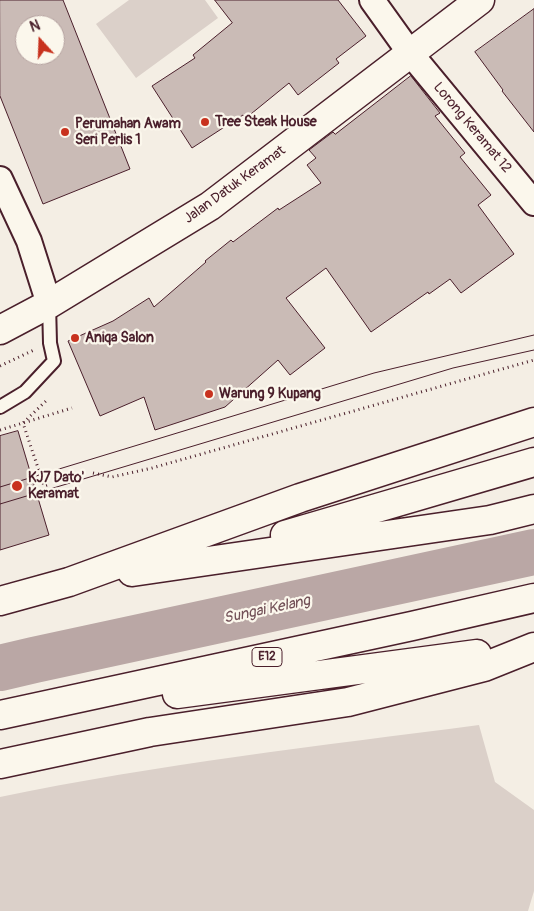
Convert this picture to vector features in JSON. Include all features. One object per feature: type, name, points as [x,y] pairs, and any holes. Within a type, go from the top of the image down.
[{"type":"main road","name":"Jalan Datuk Keramat","points":[[0,330],[49,304],[210,206],[480,0]]},
{"type":"main road","points":[[0,601],[69,582],[300,498],[534,422]]},
{"type":"main road","points":[[188,563],[534,462]]},
{"type":"main road","points":[[69,582],[490,520],[534,509]]},
{"type":"main road","name":"E12","points":[[0,717],[534,598]]},
{"type":"main road","points":[[0,717],[487,652],[534,640]]},
{"type":"main road","points":[[0,764],[150,732],[348,702],[484,667],[534,647]]},
{"type":"street","name":"Lorong Keramat 12","points":[[372,0],[410,53],[534,203]]},
{"type":"street","points":[[0,179],[29,241],[49,304]]},
{"type":"lane","points":[[0,407],[25,392],[54,361],[50,343],[49,304]]},
{"type":"path","points":[[0,366],[50,343]]},
{"type":"path","points":[[93,473],[112,477],[152,468],[534,360]]},
{"type":"path","points":[[0,430],[72,408]]},
{"type":"path","points":[[23,423],[44,486],[47,485]]},
{"type":"shaded area","points":[[129,0],[205,0],[218,18],[136,78],[96,24]]},
{"type":"shaded area","points":[[534,536],[534,570],[408,600],[395,566],[462,555]]},
{"type":"shaded area","points":[[479,725],[495,782],[534,810],[534,891],[528,911],[0,911],[0,797],[179,765]]},
{"type":"building","name":"Perumahan Awam Seri Perlis 1","points":[[0,0],[63,0],[130,169],[43,204],[0,96]]},
{"type":"building","points":[[215,0],[338,0],[366,36],[336,59],[339,63],[298,95],[289,83],[246,118],[243,115],[192,148],[152,86],[195,58],[193,55],[232,23]]},
{"type":"building","points":[[534,9],[534,132],[475,52]]},
{"type":"building","points":[[411,76],[440,113],[435,116],[465,153],[460,157],[491,195],[478,205],[514,254],[461,293],[450,279],[371,332],[326,268],[286,298],[325,348],[290,375],[278,360],[225,407],[155,430],[144,397],[100,416],[68,341],[113,321],[149,298],[154,307],[231,240],[233,242],[278,208],[279,210],[321,183],[307,165],[316,158],[309,150],[333,132],[335,134]]},
{"type":"building","name":"KJ7 Dato' Keramat","points":[[18,431],[49,535],[0,550],[0,436]]},
{"type":"waterway","name":"Sungai Kelang","points":[[0,668],[534,552]]},
{"type":"tram line","points":[[0,487],[374,373],[534,335]]},
{"type":"tram line","points":[[0,504],[453,368],[534,350]]},
{"type":"place","name":"Tree Steak House","points":[[205,122]]},
{"type":"place","name":"Perumahan Awam Seri Perlis 1","points":[[65,132]]},
{"type":"place","name":"Aniqa Salon","points":[[75,338]]},
{"type":"place","name":"Warung 9 Kupang","points":[[209,394]]},
{"type":"place","name":"KJ7 Dato' Keramat","points":[[17,486]]}]
